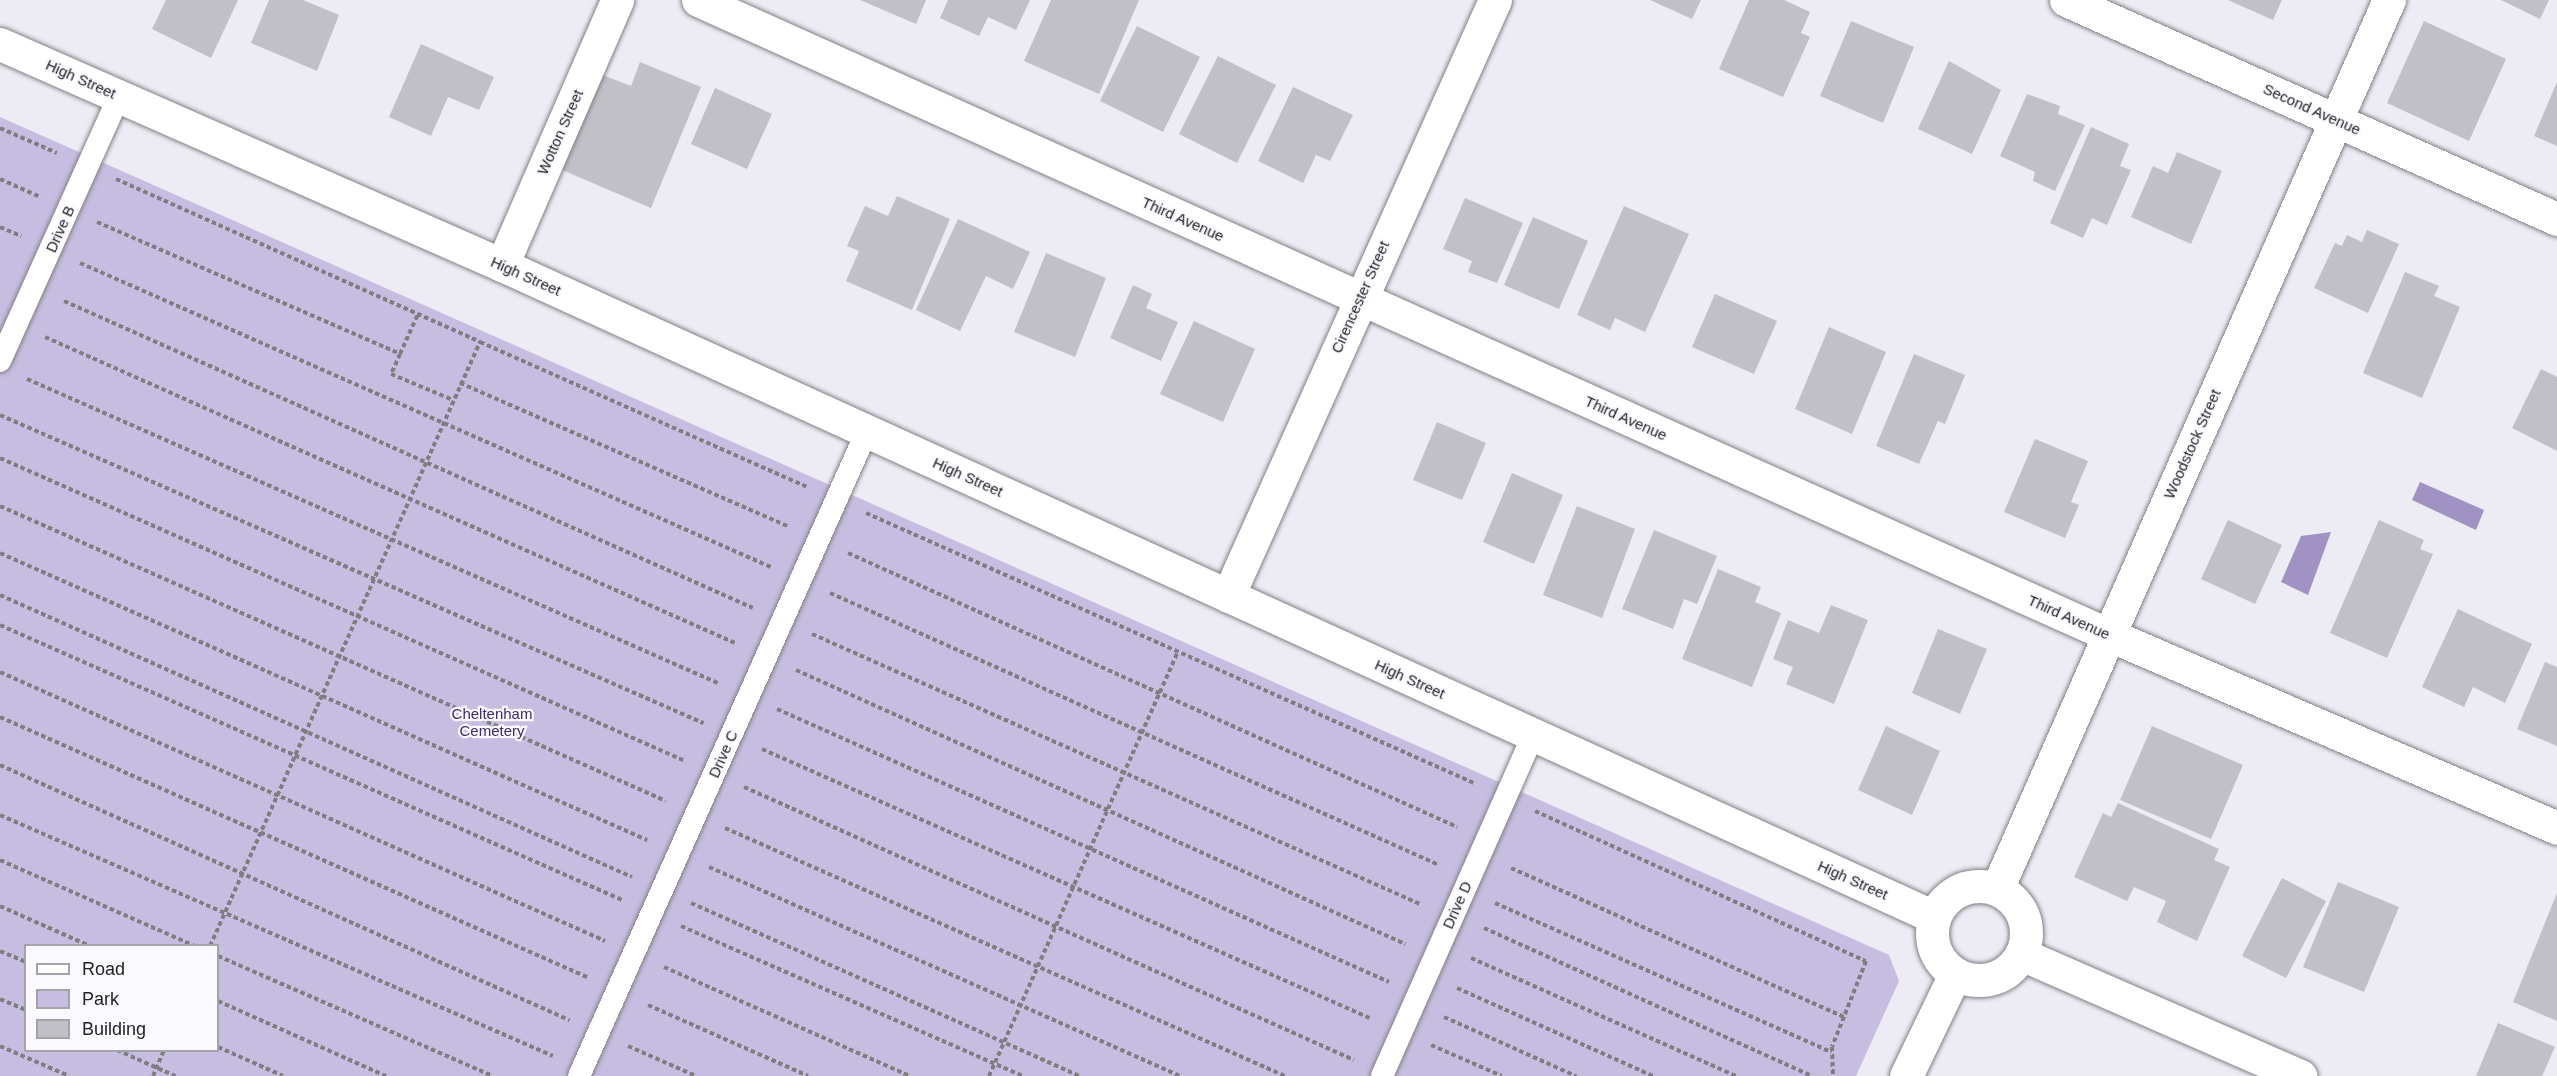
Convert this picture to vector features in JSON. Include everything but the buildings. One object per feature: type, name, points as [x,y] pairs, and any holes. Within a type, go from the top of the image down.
[{"type":"street","name":"Wotton Street","points":[[502,265],[617,0]]},
{"type":"street","name":"Third Avenue","points":[[698,0],[2107,634],[2557,828]]},
{"type":"street","name":"Cirencester Street","points":[[1228,596],[1359,298],[1495,0]]},
{"type":"street","name":"Second Avenue","points":[[2066,0],[2557,219]]},
{"type":"street","name":"Woodstock Street","points":[[1997,889],[2107,634],[2389,0]]},
{"type":"street","name":"High Street","points":[[0,44],[502,265],[1934,917]]},
{"type":"street","points":[[1981,885],[1997,889],[2013,900],[2024,918],[2026,932],[2021,954],[2012,968],[1995,978],[1974,981],[1955,974],[1934,950],[1934,917],[1945,899],[1960,889],[1981,885]]},
{"type":"street","points":[[2021,954],[2300,1076]]},
{"type":"street","points":[[1906,1076],[1955,974]]},
{"type":"lane","name":"Drive B","points":[[0,361],[119,96]]},
{"type":"lane","name":"Drive C","points":[[580,1072],[867,431]]},
{"type":"lane","name":"Drive D","points":[[1382,1076],[1533,735]]},
{"type":"path","points":[[0,128],[1505,797],[1866,961],[1832,1052],[1833,1076]]},
{"type":"path","points":[[0,179],[400,354]]},
{"type":"path","points":[[50,250],[1143,730],[1467,884],[1832,1052]]},
{"type":"path","points":[[33,287],[1124,773],[1812,1076]]},
{"type":"path","points":[[418,314],[391,374],[453,400]]},
{"type":"path","points":[[16,324],[1108,809],[1426,975],[1653,1076]]},
{"type":"path","points":[[210,944],[480,342]]},
{"type":"path","points":[[22,377],[391,537],[1090,849],[1426,975],[1736,1076]]},
{"type":"path","points":[[460,383],[818,539],[1159,693],[1844,1017]]},
{"type":"path","points":[[0,415],[374,577],[1502,1076]]},
{"type":"path","points":[[0,506],[1285,1076]]},
{"type":"path","points":[[0,553],[1180,1076]]},
{"type":"path","points":[[0,596],[1080,1076]]},
{"type":"path","points":[[0,625],[1022,1076]]},
{"type":"path","points":[[989,1076],[1178,652]]},
{"type":"path","points":[[0,672],[910,1076]]},
{"type":"path","points":[[0,717],[808,1076]]},
{"type":"path","points":[[0,765],[696,1076]]},
{"type":"path","points":[[0,815],[580,1072]]},
{"type":"path","points":[[0,860],[193,944]]},
{"type":"path","points":[[0,906],[88,944]]},
{"type":"path","points":[[0,951],[24,961]]},
{"type":"path","points":[[219,956],[493,1076]]},
{"type":"path","points":[[1426,975],[1576,1076]]},
{"type":"path","points":[[0,999],[24,1009]]},
{"type":"path","points":[[219,1002],[386,1076]]},
{"type":"path","points":[[0,1046],[69,1076]]},
{"type":"path","points":[[219,1047],[283,1076]]},
{"type":"path","points":[[121,1052],[175,1076]]},
{"type":"path","points":[[153,1076],[163,1052]]},
{"type":"green space","name":"Cheltenham Cemetery","points":[[0,117],[1889,955],[1899,981],[1856,1076],[0,1076]]},
{"type":"shaded area","points":[[2420,482],[2484,510],[2476,530],[2412,500]]},
{"type":"shaded area","points":[[2331,532],[2308,595],[2281,582],[2301,536]]}]
